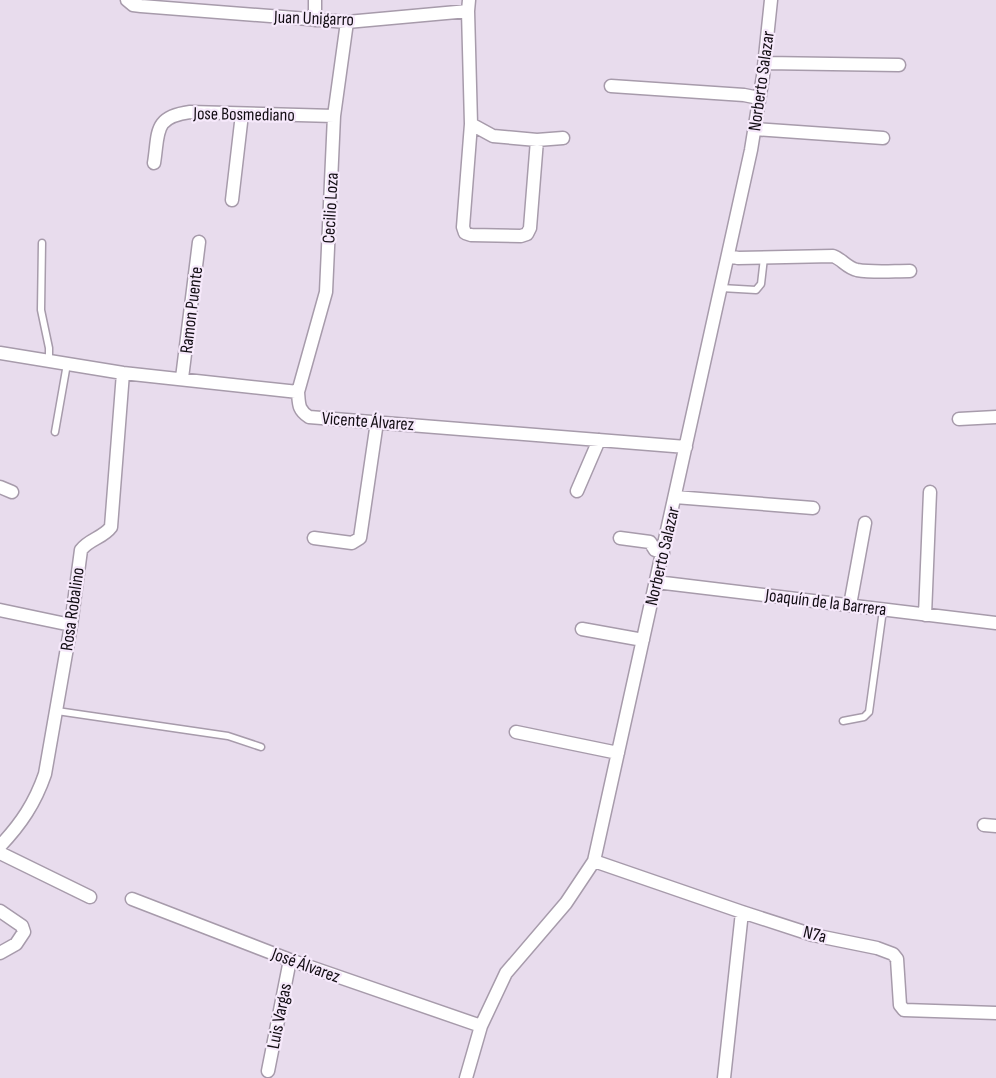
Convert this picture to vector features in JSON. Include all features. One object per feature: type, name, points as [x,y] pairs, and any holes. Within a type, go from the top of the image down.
[{"type":"street","name":"Juan Unigarro","points":[[127,0],[133,5],[141,6],[347,22],[468,5]]},
{"type":"street","points":[[315,0],[315,20]]},
{"type":"street","name":"Norberto Salazar","points":[[466,1078],[481,1026],[506,973],[566,903],[594,861],[728,256],[754,129],[765,63],[771,0]]},
{"type":"street","points":[[468,5],[471,124],[463,226],[465,233],[521,236],[527,234],[530,228],[537,140]]},
{"type":"street","name":"Cecilio Loza","points":[[298,392],[326,292],[334,117],[347,22]]},
{"type":"street","points":[[765,63],[899,64]]},
{"type":"street","points":[[611,86],[759,98]]},
{"type":"street","name":"Jose Bosmediano","points":[[154,163],[161,125],[168,117],[190,112],[334,117]]},
{"type":"street","points":[[232,200],[242,114]]},
{"type":"street","points":[[471,124],[494,136],[537,140],[563,138]]},
{"type":"street","points":[[754,129],[883,138]]},
{"type":"street","name":"Ramon Puente","points":[[182,378],[199,243]]},
{"type":"street","points":[[728,256],[833,256],[857,270],[910,271]]},
{"type":"street","points":[[0,353],[123,373],[298,392]]},
{"type":"street","name":"Rosa Robalino","points":[[3,839],[24,820],[37,797],[45,774],[71,625],[81,550],[111,527],[123,373]]},
{"type":"street","name":"Vicente Álvarez","points":[[298,392],[299,408],[309,417],[686,447]]},
{"type":"street","points":[[959,419],[996,417]]},
{"type":"street","points":[[314,538],[352,543],[360,538],[377,422]]},
{"type":"street","points":[[577,491],[599,440]]},
{"type":"street","points":[[0,487],[12,492]]},
{"type":"street","points":[[924,615],[930,492]]},
{"type":"street","points":[[675,497],[813,508]]},
{"type":"street","points":[[850,605],[866,523]]},
{"type":"street","points":[[620,538],[650,542],[655,550],[663,553]]},
{"type":"street","name":"Joaquín de la Barrera","points":[[656,582],[996,623]]},
{"type":"street","points":[[0,610],[71,625]]},
{"type":"street","points":[[582,629],[643,640]]},
{"type":"street","points":[[516,732],[618,753]]},
{"type":"street","points":[[0,853],[90,897]]},
{"type":"street","name":"N7a","points":[[594,861],[813,935],[877,948],[893,954],[897,959],[900,1005],[904,1010],[996,1013]]},
{"type":"street","name":"José Álvarez","points":[[132,899],[290,960],[481,1026]]},
{"type":"street","points":[[0,911],[22,926],[24,933],[16,944],[0,953]]},
{"type":"street","points":[[724,1078],[742,912]]},
{"type":"street","name":"Luis Vargas","points":[[268,1071],[290,960]]},
{"type":"lane","points":[[42,243],[41,310],[49,348],[49,361]]},
{"type":"lane","points":[[721,288],[756,290],[761,284],[764,257]]},
{"type":"lane","points":[[55,432],[67,364]]},
{"type":"lane","points":[[843,721],[864,717],[869,712],[883,610]]},
{"type":"lane","points":[[57,711],[228,736],[261,747]]}]
